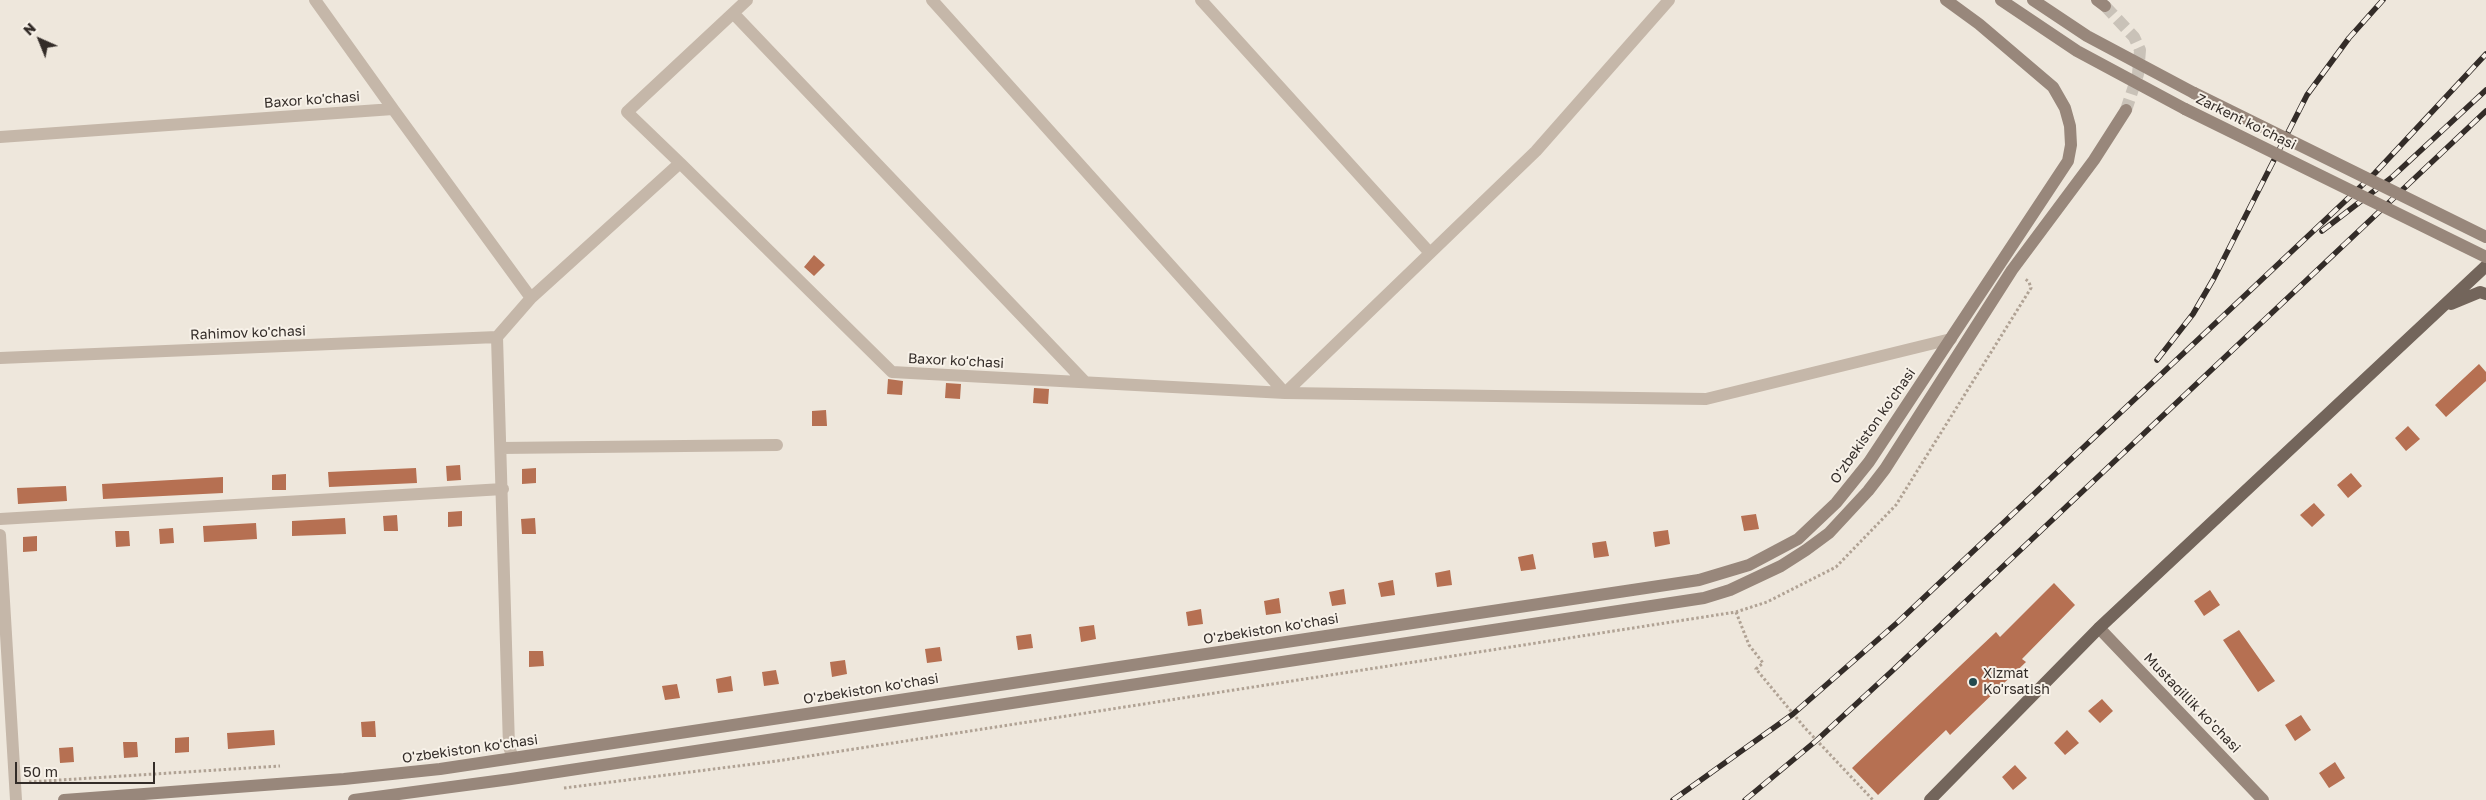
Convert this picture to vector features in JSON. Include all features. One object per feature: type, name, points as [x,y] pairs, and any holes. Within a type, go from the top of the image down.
[{"type":"main road","name":"O'zbekiston ko'chasi","points":[[64,800],[392,775],[514,758],[1699,580],[1749,565],[1798,539],[1836,503],[1869,462],[2068,161],[2071,138],[2065,108],[2053,87],[1979,24],[1946,0]]},
{"type":"main road","name":"Zarkent ko'chasi","points":[[2001,0],[2077,51],[2185,108],[2486,257]]},
{"type":"main road","name":"Zarkent ko'chasi","points":[[2033,0],[2087,36],[2194,94],[2486,237]]},
{"type":"main road","points":[[354,800],[521,777],[1704,598],[1730,590],[1782,566],[1806,550],[1829,532],[1868,491],[1885,469],[2012,270],[2094,160],[2126,110]]},
{"type":"main road","points":[[1930,800],[2099,628],[2486,266]]},
{"type":"main road","points":[[2434,314],[2458,300],[2480,292],[2486,294]]},
{"type":"main road","name":"Mustaqillik ko'chasi","points":[[2099,628],[2263,800]]},
{"type":"street","points":[[315,0],[392,109],[531,298]]},
{"type":"street","points":[[747,0],[733,13],[1085,382]]},
{"type":"street","points":[[932,0],[1285,393],[1536,151],[1669,0]]},
{"type":"street","points":[[1201,0],[1430,253]]},
{"type":"street","name":"Baxor ko'chasi","points":[[733,13],[628,112],[892,372],[1285,393],[1706,399],[1951,339]]},
{"type":"street","name":"Baxor ko'chasi","points":[[0,137],[392,109]]},
{"type":"street","points":[[514,758],[509,747],[503,489],[497,337],[531,298],[680,163]]},
{"type":"street","name":"Rahimov ko'chasi","points":[[0,358],[497,337]]},
{"type":"street","points":[[501,448],[777,445]]},
{"type":"street","points":[[0,519],[503,489]]},
{"type":"street","points":[[0,535],[16,800]]},
{"type":"path","points":[[1736,612],[1750,646],[1763,663],[1756,669],[1805,728],[1872,800]]},
{"type":"building","points":[[814,255],[825,265],[814,276],[804,267]]},
{"type":"building","points":[[2479,364],[2486,372],[2486,381],[2446,417],[2435,405]]},
{"type":"building","points":[[888,379],[903,381],[902,395],[887,394]]},
{"type":"building","points":[[946,383],[961,384],[960,399],[945,398]]},
{"type":"building","points":[[1034,388],[1049,389],[1048,404],[1033,403]]},
{"type":"building","points":[[826,410],[827,426],[812,426],[812,411]]},
{"type":"building","points":[[2408,426],[2420,439],[2406,451],[2395,438]]},
{"type":"building","points":[[460,465],[461,480],[447,481],[446,466]]},
{"type":"building","points":[[416,468],[417,483],[329,487],[328,472]]},
{"type":"building","points":[[536,468],[536,483],[522,484],[522,469]]},
{"type":"building","points":[[2351,473],[2362,486],[2348,498],[2337,485]]},
{"type":"building","points":[[286,474],[286,490],[272,490],[272,475]]},
{"type":"building","points":[[223,477],[223,493],[103,499],[102,484]]},
{"type":"building","points":[[66,486],[67,501],[18,504],[17,488]]},
{"type":"building","points":[[2314,503],[2325,515],[2312,527],[2300,515]]},
{"type":"building","points":[[462,511],[462,526],[448,527],[448,512]]},
{"type":"building","points":[[1756,514],[1759,529],[1744,531],[1741,516]]},
{"type":"building","points":[[397,515],[398,531],[384,531],[383,516]]},
{"type":"building","points":[[345,518],[346,534],[292,536],[292,521]]},
{"type":"building","points":[[535,518],[536,534],[522,534],[521,519]]},
{"type":"building","points":[[256,523],[257,539],[204,542],[203,526]]},
{"type":"building","points":[[173,528],[174,543],[160,544],[159,529]]},
{"type":"building","points":[[1668,530],[1670,544],[1655,547],[1653,532]]},
{"type":"building","points":[[115,531],[129,531],[130,546],[116,547]]},
{"type":"building","points":[[37,536],[37,551],[23,552],[23,537]]},
{"type":"building","points":[[1606,541],[1609,556],[1594,558],[1592,543]]},
{"type":"building","points":[[1533,554],[1536,569],[1521,571],[1518,557]]},
{"type":"building","points":[[1450,570],[1452,585],[1437,587],[1435,573]]},
{"type":"building","points":[[1393,580],[1395,595],[1381,597],[1378,583]]},
{"type":"building","points":[[2054,583],[2075,605],[2022,659],[2026,662],[1950,735],[1946,730],[1878,795],[1852,768],[1996,632],[2000,637]]},
{"type":"building","points":[[1344,589],[1346,604],[1332,606],[1329,592]]},
{"type":"building","points":[[2210,590],[2220,605],[2204,616],[2194,601]]},
{"type":"building","points":[[1279,598],[1281,613],[1266,615],[1264,601]]},
{"type":"building","points":[[1201,609],[1203,624],[1188,626],[1186,612]]},
{"type":"building","points":[[1094,625],[1096,639],[1081,642],[1079,627]]},
{"type":"building","points":[[2239,630],[2275,681],[2258,692],[2223,640]]},
{"type":"building","points":[[1031,634],[1033,648],[1018,650],[1016,636]]},
{"type":"building","points":[[940,647],[942,661],[927,663],[925,649]]},
{"type":"building","points":[[529,651],[543,651],[544,666],[529,667]]},
{"type":"building","points":[[845,660],[847,674],[832,677],[830,662]]},
{"type":"building","points":[[776,670],[779,684],[764,686],[762,672]]},
{"type":"building","points":[[731,676],[733,691],[718,693],[716,679]]},
{"type":"building","points":[[677,684],[680,698],[665,700],[662,686]]},
{"type":"building","points":[[2102,699],[2113,711],[2100,723],[2088,711]]},
{"type":"building","points":[[2301,715],[2311,730],[2295,741],[2285,725]]},
{"type":"building","points":[[375,721],[376,737],[362,737],[361,722]]},
{"type":"building","points":[[274,730],[275,745],[228,749],[227,733]]},
{"type":"building","points":[[2067,730],[2079,743],[2065,755],[2054,743]]},
{"type":"building","points":[[189,737],[189,752],[175,753],[175,738]]},
{"type":"building","points":[[123,742],[137,742],[138,757],[124,758]]},
{"type":"building","points":[[73,747],[74,762],[60,763],[59,748]]},
{"type":"building","points":[[2335,762],[2345,778],[2329,788],[2319,773]]},
{"type":"building","points":[[2015,765],[2027,778],[2013,790],[2002,777]]},
{"type":"tunnel","points":[[2105,6],[2134,37],[2140,50],[2138,74],[2126,110]]},
{"type":"railway","points":[[2157,360],[2193,314],[2214,278],[2307,95],[2349,38],[2383,0]]},
{"type":"railway","points":[[1673,800],[1793,714],[1898,622],[2375,173],[2486,54]]},
{"type":"railway","points":[[2322,231],[2391,178],[2486,90]]},
{"type":"railway","points":[[1745,800],[1817,740],[1891,672],[2486,111]]},
{"type":"place","name":"Xizmat Ko'rsatish","points":[[1973,682]]}]
